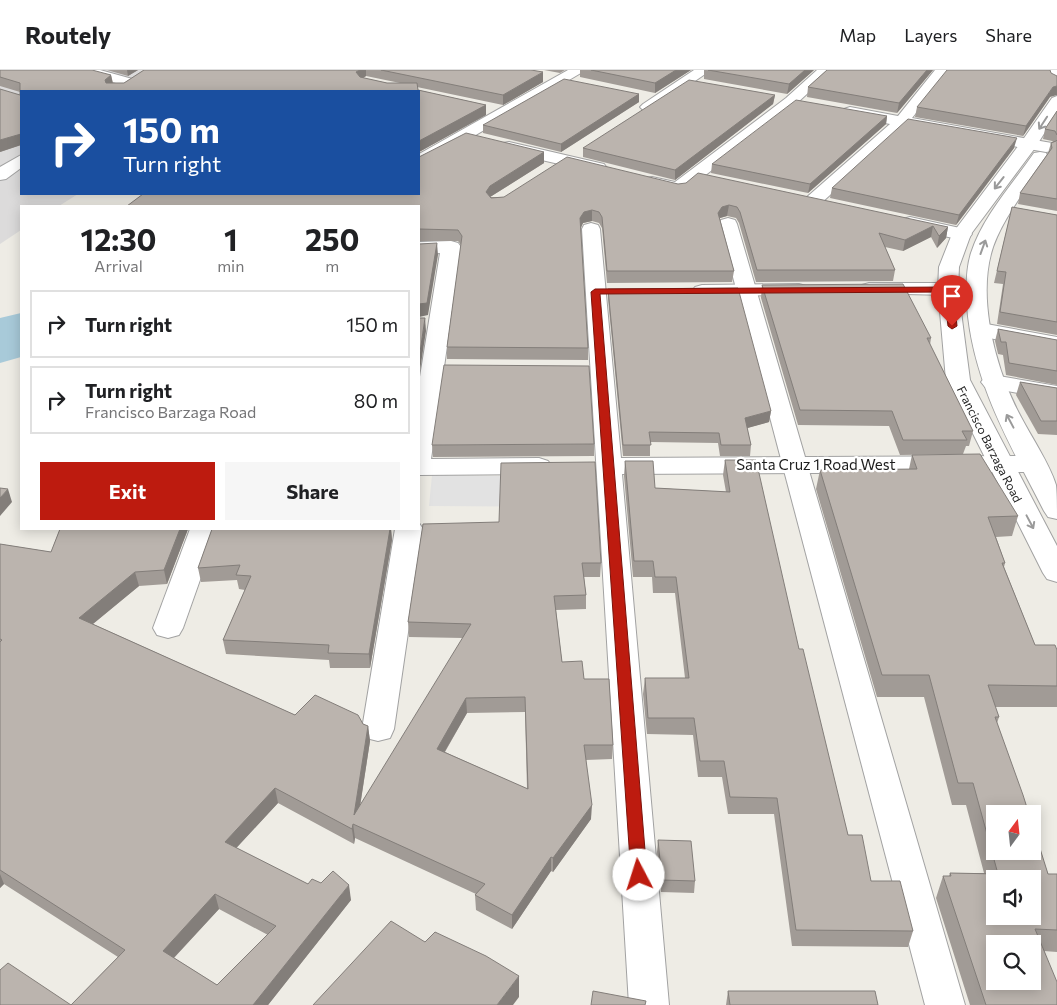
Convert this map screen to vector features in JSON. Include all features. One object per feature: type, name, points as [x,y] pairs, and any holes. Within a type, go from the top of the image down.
[{"type":"street","points":[[83,70],[131,82]]},
{"type":"street","points":[[640,179],[678,188],[791,101],[826,70]]},
{"type":"street","points":[[795,198],[822,203],[901,122],[943,70]]},
{"type":"street","points":[[1056,70],[1057,82]]},
{"type":"street","points":[[117,90],[144,74]]},
{"type":"street","points":[[542,76],[562,80]]},
{"type":"street","points":[[420,160],[562,80],[580,77]]},
{"type":"street","points":[[635,115],[687,82],[705,78]]},
{"type":"street","points":[[639,96],[658,100]]},
{"type":"street","points":[[772,97],[809,104]]},
{"type":"street","name":"Francisco Barzaga Road","points":[[1057,101],[1044,142],[1015,212],[986,237],[977,270],[976,290],[981,330],[993,382],[1000,401],[1057,511]]},
{"type":"street","points":[[486,108],[506,112]]},
{"type":"street","points":[[837,110],[901,122],[1044,142]]},
{"type":"street","points":[[464,136],[612,172]]},
{"type":"street","name":"Francisco Barzaga Road","points":[[1044,142],[962,234],[949,267],[948,289],[958,380],[1057,573]]},
{"type":"street","points":[[548,171],[580,150]]},
{"type":"street","points":[[0,175],[20,161]]},
{"type":"street","points":[[694,176],[712,180]]},
{"type":"street","points":[[892,219],[962,234]]},
{"type":"street","points":[[728,224],[945,1005]]},
{"type":"street","points":[[591,229],[605,291],[591,369],[598,466],[649,1005]]},
{"type":"street","points":[[420,248],[451,247],[429,323],[442,368],[420,454]]},
{"type":"street","points":[[845,290],[948,289]]},
{"type":"street","points":[[680,291],[815,290]]},
{"type":"street","points":[[981,330],[1057,344]]},
{"type":"street","points":[[993,382],[1057,392]]},
{"type":"street","name":"Santa Cruz 1 Road West","points":[[598,466],[1033,464]]},
{"type":"street","points":[[420,467],[558,466]]},
{"type":"street","points":[[168,628],[204,530]]},
{"type":"street","points":[[378,729],[399,530]]},
{"type":"shaded area","points":[[0,70],[271,70],[20,90],[20,195],[76,195],[61,205],[20,205],[20,231],[0,244]]},
{"type":"shaded area","points":[[432,475],[600,477],[602,507],[429,506]]},
{"type":"building","points":[[0,70],[92,70],[111,75],[105,80],[106,83],[124,83],[144,70],[360,70],[356,72],[360,77],[387,83],[417,83],[418,90],[20,90],[20,83],[0,77]]},
{"type":"building","points":[[381,70],[531,70],[543,72],[503,95]]},
{"type":"building","points":[[591,70],[676,70],[655,83]]},
{"type":"building","points":[[708,70],[805,70],[789,84]]},
{"type":"building","points":[[827,70],[927,70],[899,103],[808,87]]},
{"type":"building","points":[[947,70],[1050,70],[1051,73],[1057,76],[1057,86],[1053,87],[1026,126],[917,107]]},
{"type":"building","points":[[564,79],[639,94],[561,144],[483,125]]},
{"type":"building","points":[[689,80],[775,95],[675,170],[583,148]]},
{"type":"building","points":[[0,89],[20,95],[20,134],[0,140]]},
{"type":"building","points":[[420,90],[486,105],[420,140]]},
{"type":"building","points":[[796,100],[887,116],[810,184],[712,164]]},
{"type":"building","points":[[1057,111],[1057,135],[1055,131],[1045,129]]},
{"type":"building","points":[[908,119],[1017,138],[959,215],[832,188]]},
{"type":"building","points":[[466,133],[544,152],[490,186],[486,192],[491,198],[504,197],[567,157],[678,184],[686,183],[698,173],[948,227],[939,236],[933,226],[905,240],[879,233],[895,270],[757,270],[740,212],[737,207],[729,205],[722,207],[718,213],[734,271],[607,271],[602,217],[599,212],[592,210],[584,212],[580,218],[588,348],[447,347],[462,236],[458,230],[420,229],[420,205],[128,205],[142,195],[420,195],[420,156]]},
{"type":"building","points":[[1057,140],[1057,199],[1020,193],[1052,148],[1051,143]]},
{"type":"building","points":[[1012,207],[1057,215],[1057,322],[1000,312],[1006,272],[997,271]]},
{"type":"building","points":[[437,243],[427,303],[420,304],[420,244]]},
{"type":"building","points":[[903,284],[931,338],[927,338],[973,431],[962,431],[967,440],[903,440],[892,411],[800,410],[762,285]]},
{"type":"building","points":[[738,288],[771,411],[745,418],[751,445],[721,445],[719,433],[649,432],[651,445],[623,445],[608,289]]},
{"type":"building","points":[[420,318],[425,318],[420,352]]},
{"type":"building","points":[[998,329],[1057,340],[1057,371],[1009,363],[1006,342],[1001,342]]},
{"type":"building","points":[[444,365],[589,366],[594,444],[432,445]]},
{"type":"building","points":[[1020,382],[1057,388],[1057,421],[1041,421]]},
{"type":"building","points":[[980,454],[1018,516],[988,517],[1005,563],[1002,563],[1035,645],[1055,645],[1057,650],[1057,686],[988,685],[999,717],[995,717],[1026,805],[986,805],[986,830],[973,783],[958,783],[929,675],[882,675],[820,470],[917,469],[912,455]]},
{"type":"building","points":[[725,460],[756,460],[799,649],[803,649],[848,835],[862,835],[871,881],[900,881],[913,931],[796,930],[777,798],[730,797],[724,761],[700,761],[694,718],[648,718],[645,678],[689,678],[676,577],[655,577],[653,561],[634,561],[625,461],[653,461],[655,488],[730,492]]},
{"type":"building","points":[[595,462],[601,563],[582,563],[586,595],[554,596],[562,662],[582,661],[584,679],[609,679],[613,745],[584,745],[592,805],[553,858],[551,857],[512,915],[475,895],[485,884],[353,824],[352,829],[275,788],[225,842],[308,884],[312,879],[321,883],[333,871],[349,885],[253,1005],[71,1005],[125,950],[0,870],[0,642],[2,640],[0,639],[0,544],[51,552],[60,530],[180,530],[164,570],[135,572],[79,618],[295,715],[315,695],[358,715],[363,724],[368,726],[354,815],[471,624],[408,622],[423,524],[499,522],[501,463]],"holes":[[[525,697],[528,789],[437,749],[466,698]],[[215,894],[276,926],[217,985],[163,951]]]},
{"type":"building","points":[[0,488],[8,489],[0,498]]},
{"type":"building","points":[[212,530],[390,530],[369,654],[328,653],[329,645],[223,640],[251,576],[236,575],[240,565],[198,568]]},
{"type":"building","points":[[658,840],[691,841],[695,881],[662,880]]},
{"type":"building","points":[[1041,852],[1048,874],[1057,874],[1057,930],[1035,929],[1037,935],[986,935],[986,990],[1041,990],[1041,943],[1057,982],[1057,1005],[986,1005],[943,876],[951,876],[950,873],[986,874],[986,925],[1041,925],[1041,870],[997,870],[994,860],[1041,860]]},
{"type":"building","points":[[391,921],[425,942],[435,932],[486,956],[519,976],[497,1005],[313,1005]]},
{"type":"building","points":[[8,963],[71,1005],[0,1005],[0,970]]},
{"type":"building","points":[[593,991],[646,1001],[645,1005],[591,1005]]},
{"type":"building","points":[[728,991],[875,991],[878,1005],[730,1005]]},
{"type":"waterway","points":[[0,345],[20,331]]},
{"type":"route","points":[[639,875],[595,292],[948,289],[952,326]]}]
